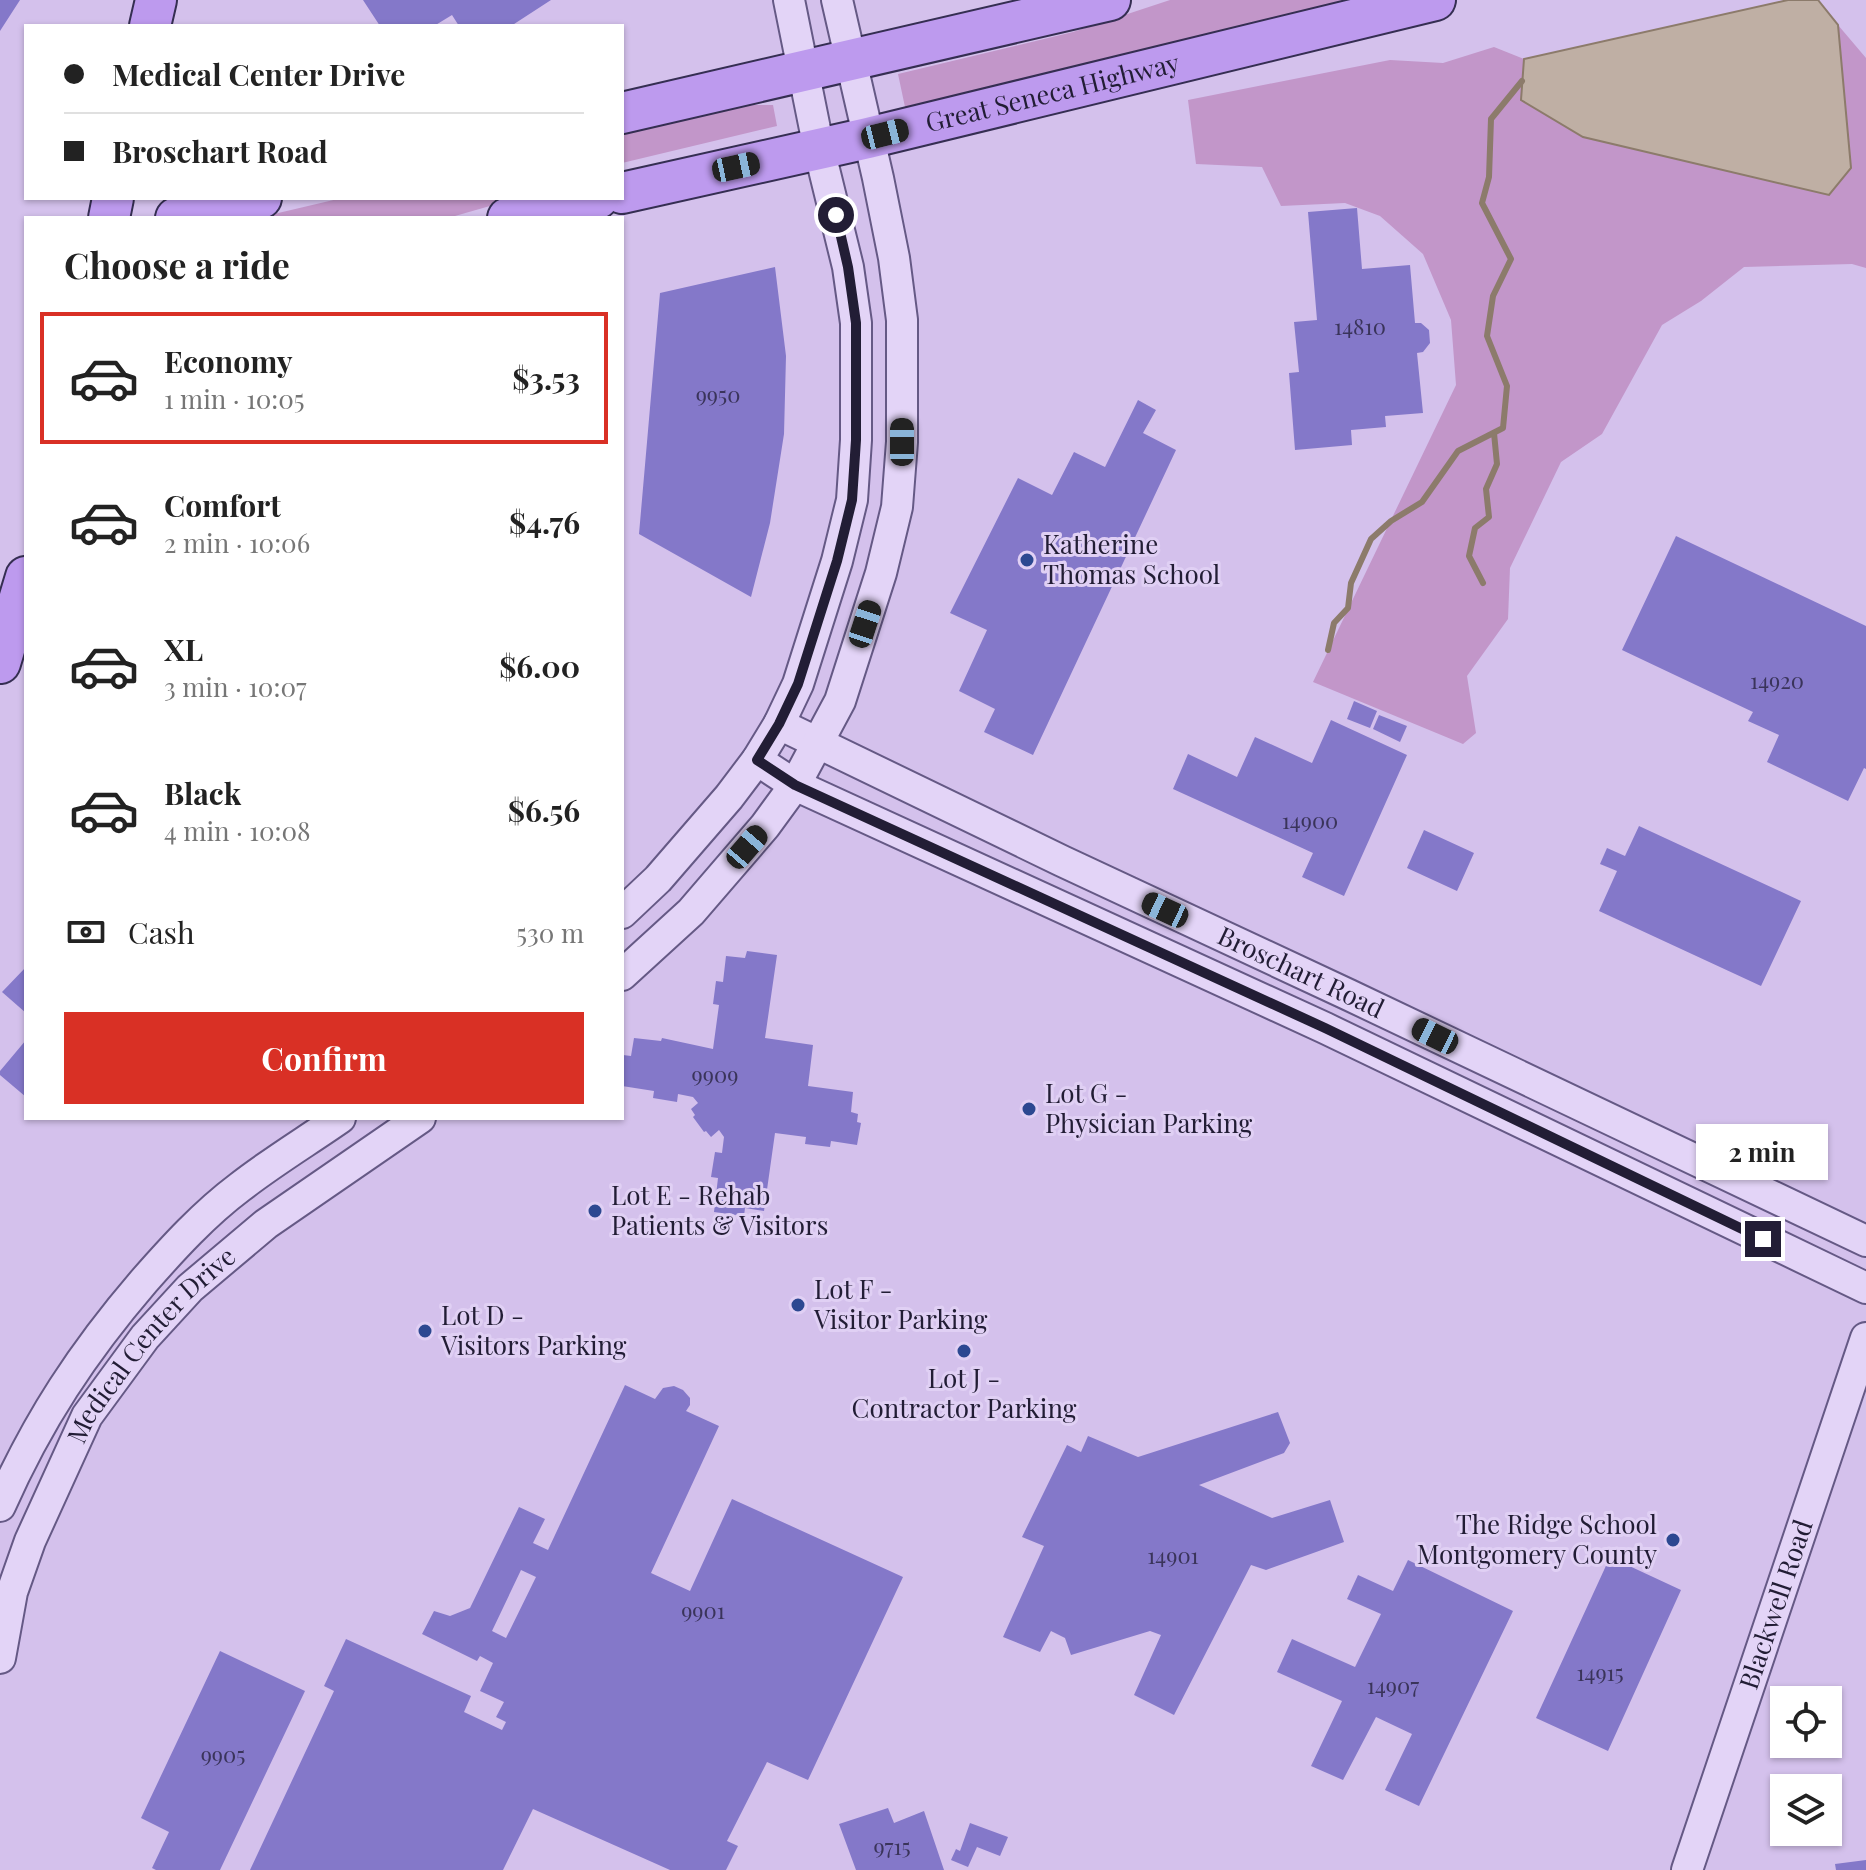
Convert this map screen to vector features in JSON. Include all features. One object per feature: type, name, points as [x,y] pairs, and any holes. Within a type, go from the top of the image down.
[{"type":"main road","points":[[150,24],[156,0]]},
{"type":"main road","points":[[624,113],[1110,0]]},
{"type":"main road","name":"Great Seneca Highway","points":[[624,193],[868,138],[1435,0]]},
{"type":"main road","points":[[184,216],[252,200]]},
{"type":"main road","points":[[517,216],[589,200]]},
{"type":"main road","points":[[0,663],[24,584]]},
{"type":"street","points":[[624,911],[658,879],[729,797],[779,724],[798,684],[837,561],[852,500],[856,440],[856,323],[848,267],[819,149],[789,0]]},
{"type":"street","points":[[624,973],[691,912],[765,826],[795,785],[840,701],[881,573],[897,507],[902,442],[902,320],[894,258],[837,0]]},
{"type":"street","name":"Broschart Road","points":[[779,724],[1866,1241]]},
{"type":"street","name":"Broschart Road","points":[[757,760],[795,785],[1325,1028],[1866,1288]]},
{"type":"street","name":"Medical Center Drive","points":[[0,1506],[50,1406],[78,1362],[164,1258],[238,1188],[337,1120]]},
{"type":"street","name":"Medical Center Drive","points":[[0,1658],[12,1592],[30,1541],[87,1416],[145,1337],[190,1288],[266,1224],[417,1120]]},
{"type":"street","name":"Blackwell Road","points":[[1687,1870],[1866,1338]]},
{"type":"shaded area","points":[[1170,0],[1358,0],[905,107],[898,74],[1073,32]]},
{"type":"shaded area","points":[[1788,0],[1818,0],[1838,25],[1851,168],[1829,195],[1583,137],[1521,100],[1524,59]]},
{"type":"shaded area","points":[[1838,25],[1866,58],[1866,268],[1852,264],[1744,267],[1701,301],[1662,325],[1602,434],[1561,462],[1510,568],[1508,619],[1467,676],[1476,733],[1463,744],[1313,682],[1456,385],[1451,320],[1423,254],[1380,216],[1345,203],[1281,206],[1262,167],[1196,164],[1188,100],[1390,60],[1443,63],[1494,47],[1524,59],[1521,100],[1851,168]]},
{"type":"shaded area","points":[[773,105],[777,126],[624,163],[624,132],[728,108]]},
{"type":"shaded area","points":[[334,200],[511,200],[455,216],[266,216]]},
{"type":"building","points":[[0,0],[20,0],[0,31]]},
{"type":"building","points":[[363,0],[551,0],[514,24],[458,24],[452,15],[437,24],[379,24]]},
{"type":"building","points":[[1357,208],[1362,269],[1410,265],[1415,323],[1421,323],[1429,330],[1430,343],[1423,352],[1417,353],[1423,413],[1385,416],[1386,427],[1351,430],[1352,445],[1295,450],[1289,373],[1299,372],[1294,322],[1317,320],[1308,212]]},
{"type":"building","points":[[775,267],[786,356],[784,434],[770,523],[751,597],[639,534],[660,293]]},
{"type":"building","points":[[1138,400],[1156,410],[1143,433],[1176,450],[1033,755],[984,732],[995,709],[959,691],[987,630],[950,613],[1018,478],[1052,495],[1074,452],[1105,467]]},
{"type":"building","points":[[1676,536],[1866,626],[1866,769],[1848,801],[1767,762],[1779,735],[1748,721],[1753,712],[1622,650]]},
{"type":"building","points":[[1354,701],[1377,711],[1370,728],[1347,719]]},
{"type":"building","points":[[1379,715],[1407,726],[1400,742],[1373,729]]},
{"type":"building","points":[[1331,720],[1407,755],[1344,896],[1302,877],[1313,853],[1173,789],[1188,754],[1237,777],[1255,737],[1312,763]]},
{"type":"building","points":[[1639,826],[1801,901],[1761,986],[1599,911],[1617,871],[1600,864],[1607,848],[1625,856]]},
{"type":"building","points":[[1424,830],[1474,853],[1457,891],[1407,868]]},
{"type":"building","points":[[747,951],[777,955],[765,1038],[813,1045],[808,1086],[853,1092],[851,1112],[858,1114],[857,1122],[861,1123],[857,1145],[831,1141],[830,1147],[805,1144],[806,1137],[775,1133],[764,1211],[745,1208],[744,1216],[714,1212],[718,1178],[711,1177],[715,1152],[722,1153],[724,1137],[719,1130],[711,1137],[704,1132],[693,1117],[695,1115],[691,1109],[698,1103],[693,1097],[678,1094],[677,1102],[653,1098],[654,1091],[624,1086],[624,1055],[631,1056],[634,1038],[661,1041],[662,1038],[713,1049],[719,1005],[713,1004],[716,981],[723,982],[726,956],[745,958]]},
{"type":"building","points":[[24,969],[24,1011],[2,992]]},
{"type":"building","points":[[24,1042],[24,1095],[0,1075]]},
{"type":"building","points":[[625,1385],[655,1399],[663,1388],[674,1386],[690,1398],[686,1411],[719,1426],[651,1573],[690,1591],[732,1499],[903,1577],[808,1780],[767,1762],[727,1841],[738,1846],[726,1870],[670,1870],[533,1809],[503,1870],[250,1870],[334,1691],[324,1686],[346,1639],[471,1696],[464,1712],[502,1730],[506,1722],[496,1717],[504,1702],[480,1691],[493,1663],[480,1656],[477,1661],[422,1634],[434,1611],[450,1616],[470,1608],[519,1507],[545,1519],[533,1543],[548,1550]],"holes":[[[521,1570],[536,1577],[506,1638],[492,1631]]]},
{"type":"building","points":[[1278,1412],[1290,1443],[1284,1453],[1199,1485],[1272,1518],[1330,1500],[1344,1542],[1266,1570],[1251,1565],[1174,1715],[1134,1695],[1161,1635],[1150,1631],[1071,1655],[1065,1638],[1051,1631],[1040,1652],[1003,1637],[1044,1546],[1022,1537],[1067,1445],[1081,1452],[1088,1436],[1138,1457]]},
{"type":"building","points":[[1610,1557],[1681,1590],[1608,1751],[1536,1718]]},
{"type":"building","points":[[1408,1560],[1513,1611],[1419,1806],[1385,1790],[1412,1734],[1376,1717],[1343,1780],[1311,1766],[1342,1701],[1277,1672],[1292,1639],[1355,1667],[1381,1614],[1347,1599],[1358,1575],[1393,1591]]},
{"type":"building","points":[[220,1651],[305,1691],[220,1870],[156,1870],[152,1868],[169,1832],[141,1818]]},
{"type":"building","points":[[888,1808],[894,1823],[924,1811],[944,1870],[856,1870],[839,1824]]},
{"type":"building","points":[[970,1823],[1008,1837],[1000,1856],[977,1847],[968,1867],[951,1860],[956,1849],[960,1851]]},
{"type":"building","points":[[1866,1860],[1866,1870],[1836,1870],[1835,1864]]},
{"type":"waterway","points":[[1328,650],[1334,623],[1348,608],[1351,583],[1371,539],[1391,521],[1422,502],[1458,451],[1503,428],[1507,386],[1487,336],[1493,296],[1511,259],[1482,203],[1489,177],[1491,119],[1522,81]]},
{"type":"waterway","points":[[1483,583],[1469,556],[1475,528],[1489,517],[1486,489],[1497,464],[1494,433]]},
{"type":"place","name":"Katherine Thomas School","points":[[1027,560]]},
{"type":"place","name":"Lot G - Physician Parking","points":[[1029,1109]]},
{"type":"place","name":"Lot E - Rehab Patients & Visitors","points":[[595,1211]]},
{"type":"place","name":"Lot F - Visitor Parking","points":[[798,1305]]},
{"type":"place","name":"Lot D - Visitors Parking","points":[[425,1331]]},
{"type":"place","name":"Lot J - Contractor Parking","points":[[964,1351]]},
{"type":"place","name":"The Ridge School Montgomery County","points":[[1673,1540]]},
{"type":"route","points":[[836,215],[856,323],[856,440],[852,500],[837,561],[798,684],[757,760],[795,785],[1325,1028],[1763,1239]]}]
